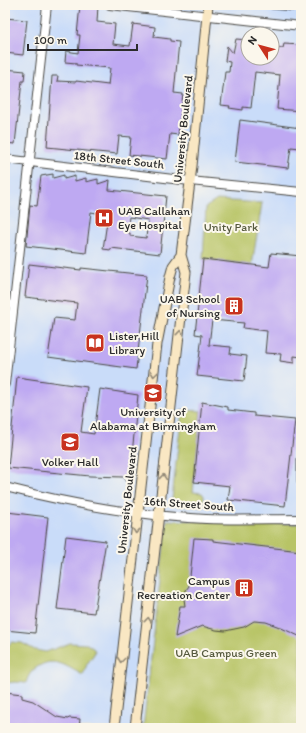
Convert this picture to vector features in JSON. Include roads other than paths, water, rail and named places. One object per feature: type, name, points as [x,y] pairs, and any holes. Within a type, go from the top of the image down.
[{"type":"main road","name":"University Boulevard","points":[[135,728],[186,272],[181,255],[208,5]]},
{"type":"main road","name":"University Boulevard","points":[[114,728],[157,344],[170,277],[173,266],[181,255]]},
{"type":"street","points":[[5,384],[47,5]]},
{"type":"street","points":[[110,5],[301,26]]},
{"type":"street","name":"18th Street South","points":[[5,159],[190,181],[301,192]]},
{"type":"street","points":[[301,459],[301,481]]},
{"type":"street","name":"16th Street South","points":[[5,487],[45,497],[138,513],[205,519],[301,519]]},
{"type":"place","name":"UAB Callahan Eye Hospital","points":[[104,218]]},
{"type":"place","name":"UAB School of Nursing","points":[[234,306]]},
{"type":"place","name":"Lister Hill Library","points":[[95,343]]},
{"type":"place","name":"University of Alabama at Birmingham","points":[[153,393]]},
{"type":"place","name":"Volker Hall","points":[[70,442]]},
{"type":"place","name":"Campus Recreation Center","points":[[244,588]]},
{"type":"park label","name":"Unity Park","points":[[231,227]]},
{"type":"park label","name":"UAB Campus Green","points":[[226,653]]}]
